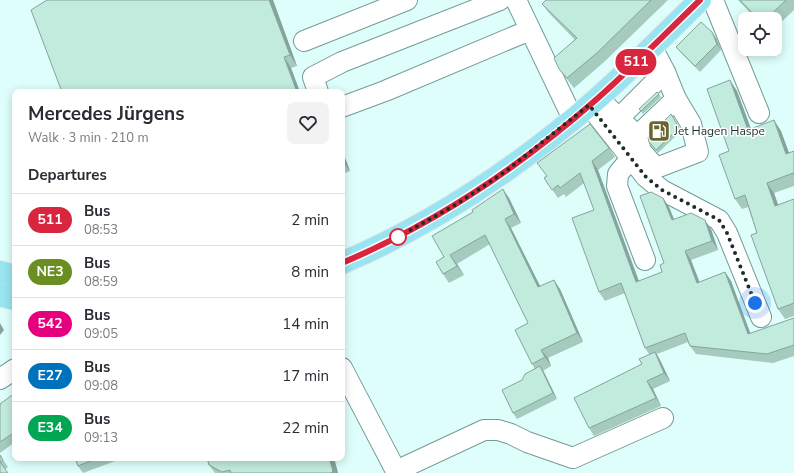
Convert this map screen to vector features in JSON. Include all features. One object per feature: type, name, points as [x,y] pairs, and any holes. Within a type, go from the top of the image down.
[{"type":"main road","points":[[345,262],[378,248],[457,204],[506,171],[594,102],[700,0]]},
{"type":"main road","points":[[0,272],[12,275]]},
{"type":"main road","points":[[0,295],[12,298]]},
{"type":"street","points":[[304,41],[407,0]]},
{"type":"street","points":[[317,89],[313,76],[342,62],[500,0]]},
{"type":"street","points":[[516,0],[573,119]]},
{"type":"street","points":[[713,0],[760,113]]},
{"type":"street","points":[[345,105],[385,91],[530,30]]},
{"type":"street","points":[[594,102],[628,127],[642,151],[656,168],[698,152],[691,124],[652,47]]},
{"type":"street","points":[[628,127],[670,85]]},
{"type":"street","points":[[628,127],[670,85]]},
{"type":"street","points":[[594,102],[630,158],[646,177],[662,190],[719,220],[727,233],[761,317]]},
{"type":"street","points":[[630,158],[618,174],[617,186],[645,260]]},
{"type":"street","points":[[0,379],[12,371]]},
{"type":"street","points":[[345,374],[398,472],[484,430],[498,430],[511,434],[526,442],[573,458],[662,418]]},
{"type":"building","points":[[47,0],[269,0],[290,55],[284,57],[296,89],[61,89],[31,10]]},
{"type":"building","points":[[546,0],[651,0],[598,52],[567,78],[559,69],[554,58],[577,38],[542,4]]},
{"type":"building","points":[[740,0],[786,0],[773,12],[751,12]]},
{"type":"building","points":[[701,22],[712,32],[717,44],[695,66],[676,47]]},
{"type":"building","points":[[730,80],[748,130],[774,120],[786,154],[794,151],[794,175],[793,173],[767,183],[775,206],[794,199],[794,303],[778,309],[751,235],[757,233],[745,195],[735,199],[719,155],[729,151],[707,89]]},
{"type":"building","points":[[657,92],[659,94],[641,111],[639,109]]},
{"type":"building","points":[[671,114],[679,128],[656,150],[649,142],[648,137]]},
{"type":"building","points":[[590,124],[609,148],[592,161],[636,282],[662,272],[660,265],[664,263],[640,196],[651,192],[663,198],[672,220],[691,213],[705,220],[712,241],[685,251],[697,283],[725,272],[748,334],[794,318],[794,345],[767,354],[690,346],[685,333],[645,348],[621,283],[599,292],[572,218],[594,210],[580,173],[560,188],[558,185],[552,190],[544,178],[547,176],[537,163]]},
{"type":"building","points":[[503,189],[514,214],[505,219],[538,287],[554,280],[577,333],[541,350],[545,357],[532,364],[515,330],[528,323],[485,235],[450,255],[457,266],[443,274],[436,262],[444,257],[432,236],[473,212],[472,210]]},
{"type":"building","points":[[655,352],[664,373],[647,381],[656,398],[589,428],[574,398],[642,364],[639,359]]},
{"type":"building","points":[[540,366],[553,393],[513,413],[502,390],[522,380],[525,374]]},
{"type":"building","points":[[12,395],[12,434],[0,442],[0,404]]},
{"type":"building","points":[[0,455],[3,460],[0,462]]},
{"type":"building","points":[[76,461],[90,461],[78,466]]},
{"type":"building","points":[[208,461],[330,461],[333,471],[331,473],[231,473],[230,470],[222,472],[209,465]]},
{"type":"building","points":[[0,462],[8,473],[0,473]]},
{"type":"bus line","name":"511","points":[[345,262],[378,248],[404,234],[457,204],[506,171],[598,98],[700,0]]},
{"type":"place","name":"Jet Hagen Haspe","points":[[659,131]]},
{"type":"route","points":[[398,237],[457,204],[506,171],[589,105],[646,177],[662,190],[719,220],[727,233],[755,303]]}]
